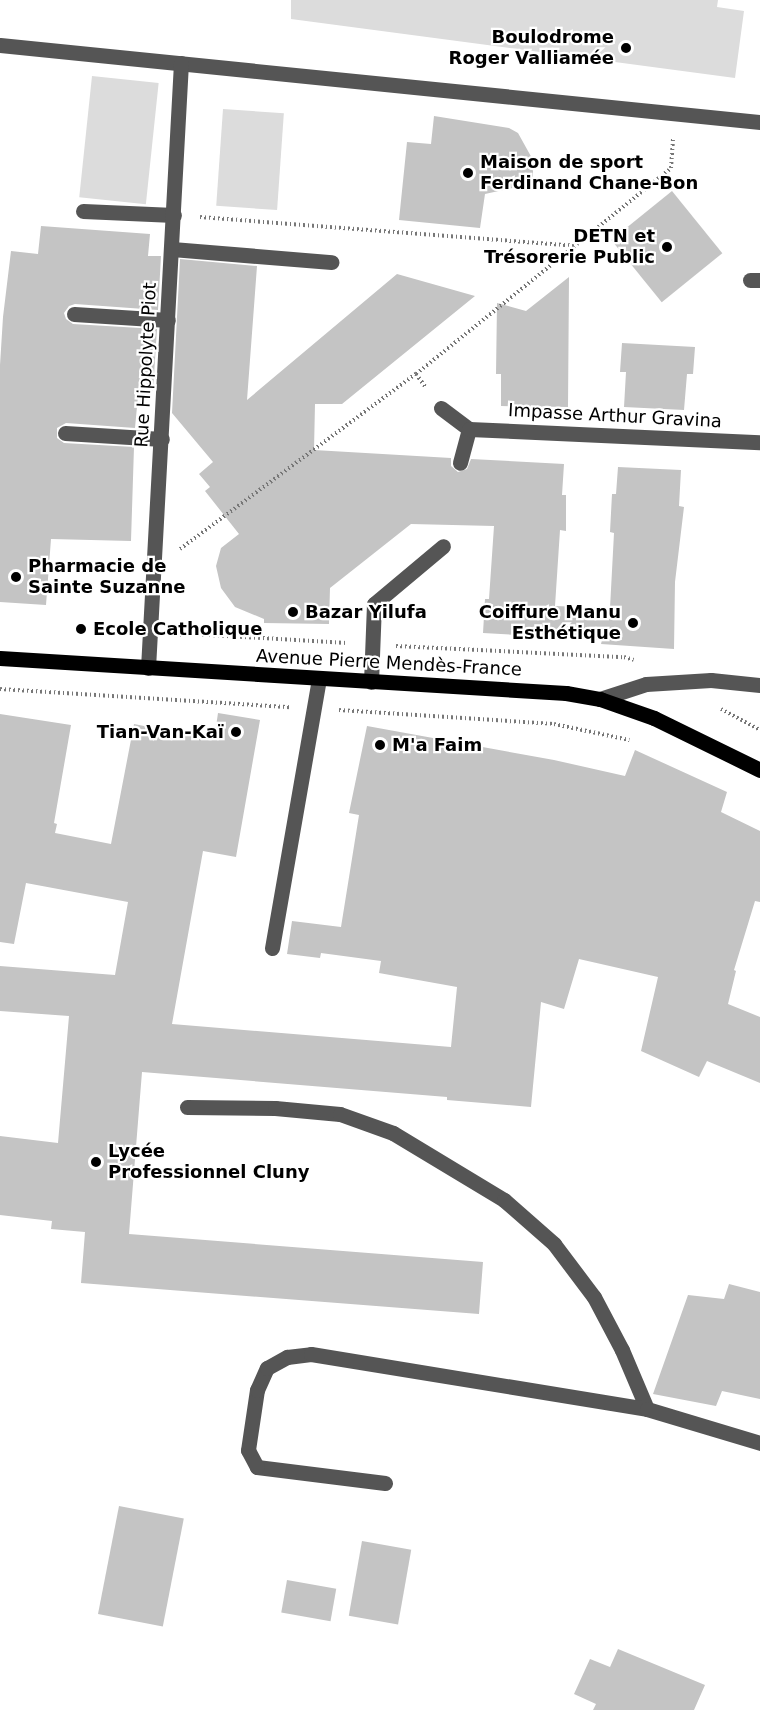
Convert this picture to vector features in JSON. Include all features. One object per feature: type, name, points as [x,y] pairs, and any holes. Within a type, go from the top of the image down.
[{"type":"main road","name":"Avenue Pierre Mendès-France","points":[[0,658],[566,693],[600,699],[654,718],[760,770]]},
{"type":"street","points":[[0,45],[760,122]]},
{"type":"street","name":"Rue Hippolyte Piot","points":[[148,668],[181,63]]},
{"type":"street","points":[[83,211],[174,215]]},
{"type":"street","points":[[172,249],[331,262]]},
{"type":"street","points":[[74,314],[168,320]]},
{"type":"street","points":[[441,408],[469,429],[460,463]]},
{"type":"street","name":"Impasse Arthur Gravina","points":[[469,429],[760,442]]},
{"type":"street","points":[[65,433],[162,439]]},
{"type":"street","points":[[371,682],[374,604],[443,546]]},
{"type":"street","points":[[272,948],[319,678]]},
{"type":"street","points":[[600,699],[646,684],[711,680],[760,686]]},
{"type":"street","points":[[187,1107],[275,1108],[340,1114],[393,1133],[504,1200],[554,1244],[594,1297],[647,1409]]},
{"type":"street","points":[[385,1483],[257,1467],[248,1450],[257,1390],[267,1368],[287,1357],[311,1354],[647,1409],[760,1443]]},
{"type":"path","points":[[155,567],[416,374],[671,168],[675,114]]},
{"type":"path","points":[[174,215],[576,246]]},
{"type":"path","points":[[0,689],[554,724],[634,741]]},
{"type":"shaded area","name":"Boulodrome Roger Valliamée","points":[[291,0],[718,0],[717,7],[744,11],[735,78],[291,19]]},
{"type":"shaded area","points":[[92,76],[159,83],[146,204],[79,197]]},
{"type":"shaded area","points":[[223,109],[284,113],[277,210],[216,206]]},
{"type":"building","name":"Maison de sport Ferdinand Chane-Bon","points":[[434,116],[509,128],[518,133],[533,160],[533,179],[526,185],[485,194],[480,228],[399,220],[407,142],[431,144]]},
{"type":"building","name":"DETN et Trésorerie Public","points":[[672,191],[722,253],[662,302],[611,240]]},
{"type":"building","points":[[41,226],[150,234],[148,256],[161,256],[158,310],[75,304],[69,306],[64,313],[66,319],[73,324],[157,329],[153,391],[140,375],[135,428],[66,423],[57,428],[57,438],[64,443],[134,447],[131,541],[51,539],[46,605],[0,602],[0,365],[3,317],[11,251],[38,254]]},
{"type":"building","points":[[180,259],[257,266],[247,400],[397,274],[475,296],[342,404],[315,404],[314,450],[451,458],[451,466],[458,472],[467,469],[471,459],[564,464],[562,495],[566,495],[566,531],[560,530],[555,606],[610,608],[614,533],[610,532],[612,494],[616,494],[618,467],[681,470],[679,506],[684,507],[675,582],[674,649],[601,644],[602,640],[483,633],[485,599],[489,599],[494,526],[411,524],[330,588],[329,624],[264,623],[264,619],[235,607],[221,588],[216,566],[221,548],[239,534],[205,491],[210,487],[199,474],[213,462],[172,413]]},
{"type":"building","points":[[569,277],[568,407],[501,406],[501,374],[496,374],[497,303],[526,311]]},
{"type":"building","points":[[622,343],[695,347],[693,374],[687,374],[684,410],[624,407],[626,372],[620,372]]},
{"type":"building","points":[[218,713],[260,720],[236,857],[203,851],[172,1024],[451,1047],[457,987],[379,973],[381,961],[321,953],[320,958],[287,954],[292,921],[341,927],[359,815],[349,813],[367,726],[554,760],[625,776],[635,750],[727,792],[721,812],[760,831],[760,902],[755,901],[734,970],[736,971],[728,1004],[760,1017],[760,1083],[707,1061],[699,1077],[641,1051],[658,977],[579,959],[564,1009],[541,1002],[531,1107],[447,1100],[447,1097],[142,1072],[129,1234],[483,1262],[479,1314],[81,1283],[85,1232],[51,1229],[52,1221],[0,1215],[0,1136],[58,1143],[69,1016],[0,1011],[0,966],[115,975],[128,902],[26,883],[14,944],[0,942],[0,714],[71,725],[54,823],[57,824],[55,833],[111,844],[134,724],[214,740]]},
{"type":"building","points":[[729,1284],[760,1292],[760,1399],[722,1391],[716,1406],[653,1394],[688,1295],[724,1299]]},
{"type":"building","points":[[119,1506],[184,1519],[163,1627],[98,1614]]},
{"type":"building","points":[[362,1541],[411,1550],[398,1625],[349,1616]]},
{"type":"building","points":[[287,1580],[336,1589],[331,1621],[281,1612]]},
{"type":"building","points":[[618,1649],[705,1685],[694,1710],[593,1710],[596,1704],[574,1694],[590,1659],[610,1667]]},
{"type":"place","name":"Boulodrome Roger Valliamée","points":[[626,48]]},
{"type":"place","name":"Maison de sport Ferdinand Chane-Bon","points":[[468,173]]},
{"type":"place","name":"DETN et Trésorerie Public","points":[[667,247]]},
{"type":"place","name":"Pharmacie de Sainte Suzanne","points":[[16,577]]},
{"type":"place","name":"Bazar Yilufa","points":[[293,612]]},
{"type":"place","name":"Coiffure Manu Esthétique","points":[[633,623]]},
{"type":"place","name":"Ecole Catholique","points":[[81,629]]},
{"type":"place","name":"Tian-Van-Kaï","points":[[236,732]]},
{"type":"place","name":"M'a Faim","points":[[380,745]]},
{"type":"place","name":"Lycée Professionnel Cluny","points":[[96,1162]]}]
